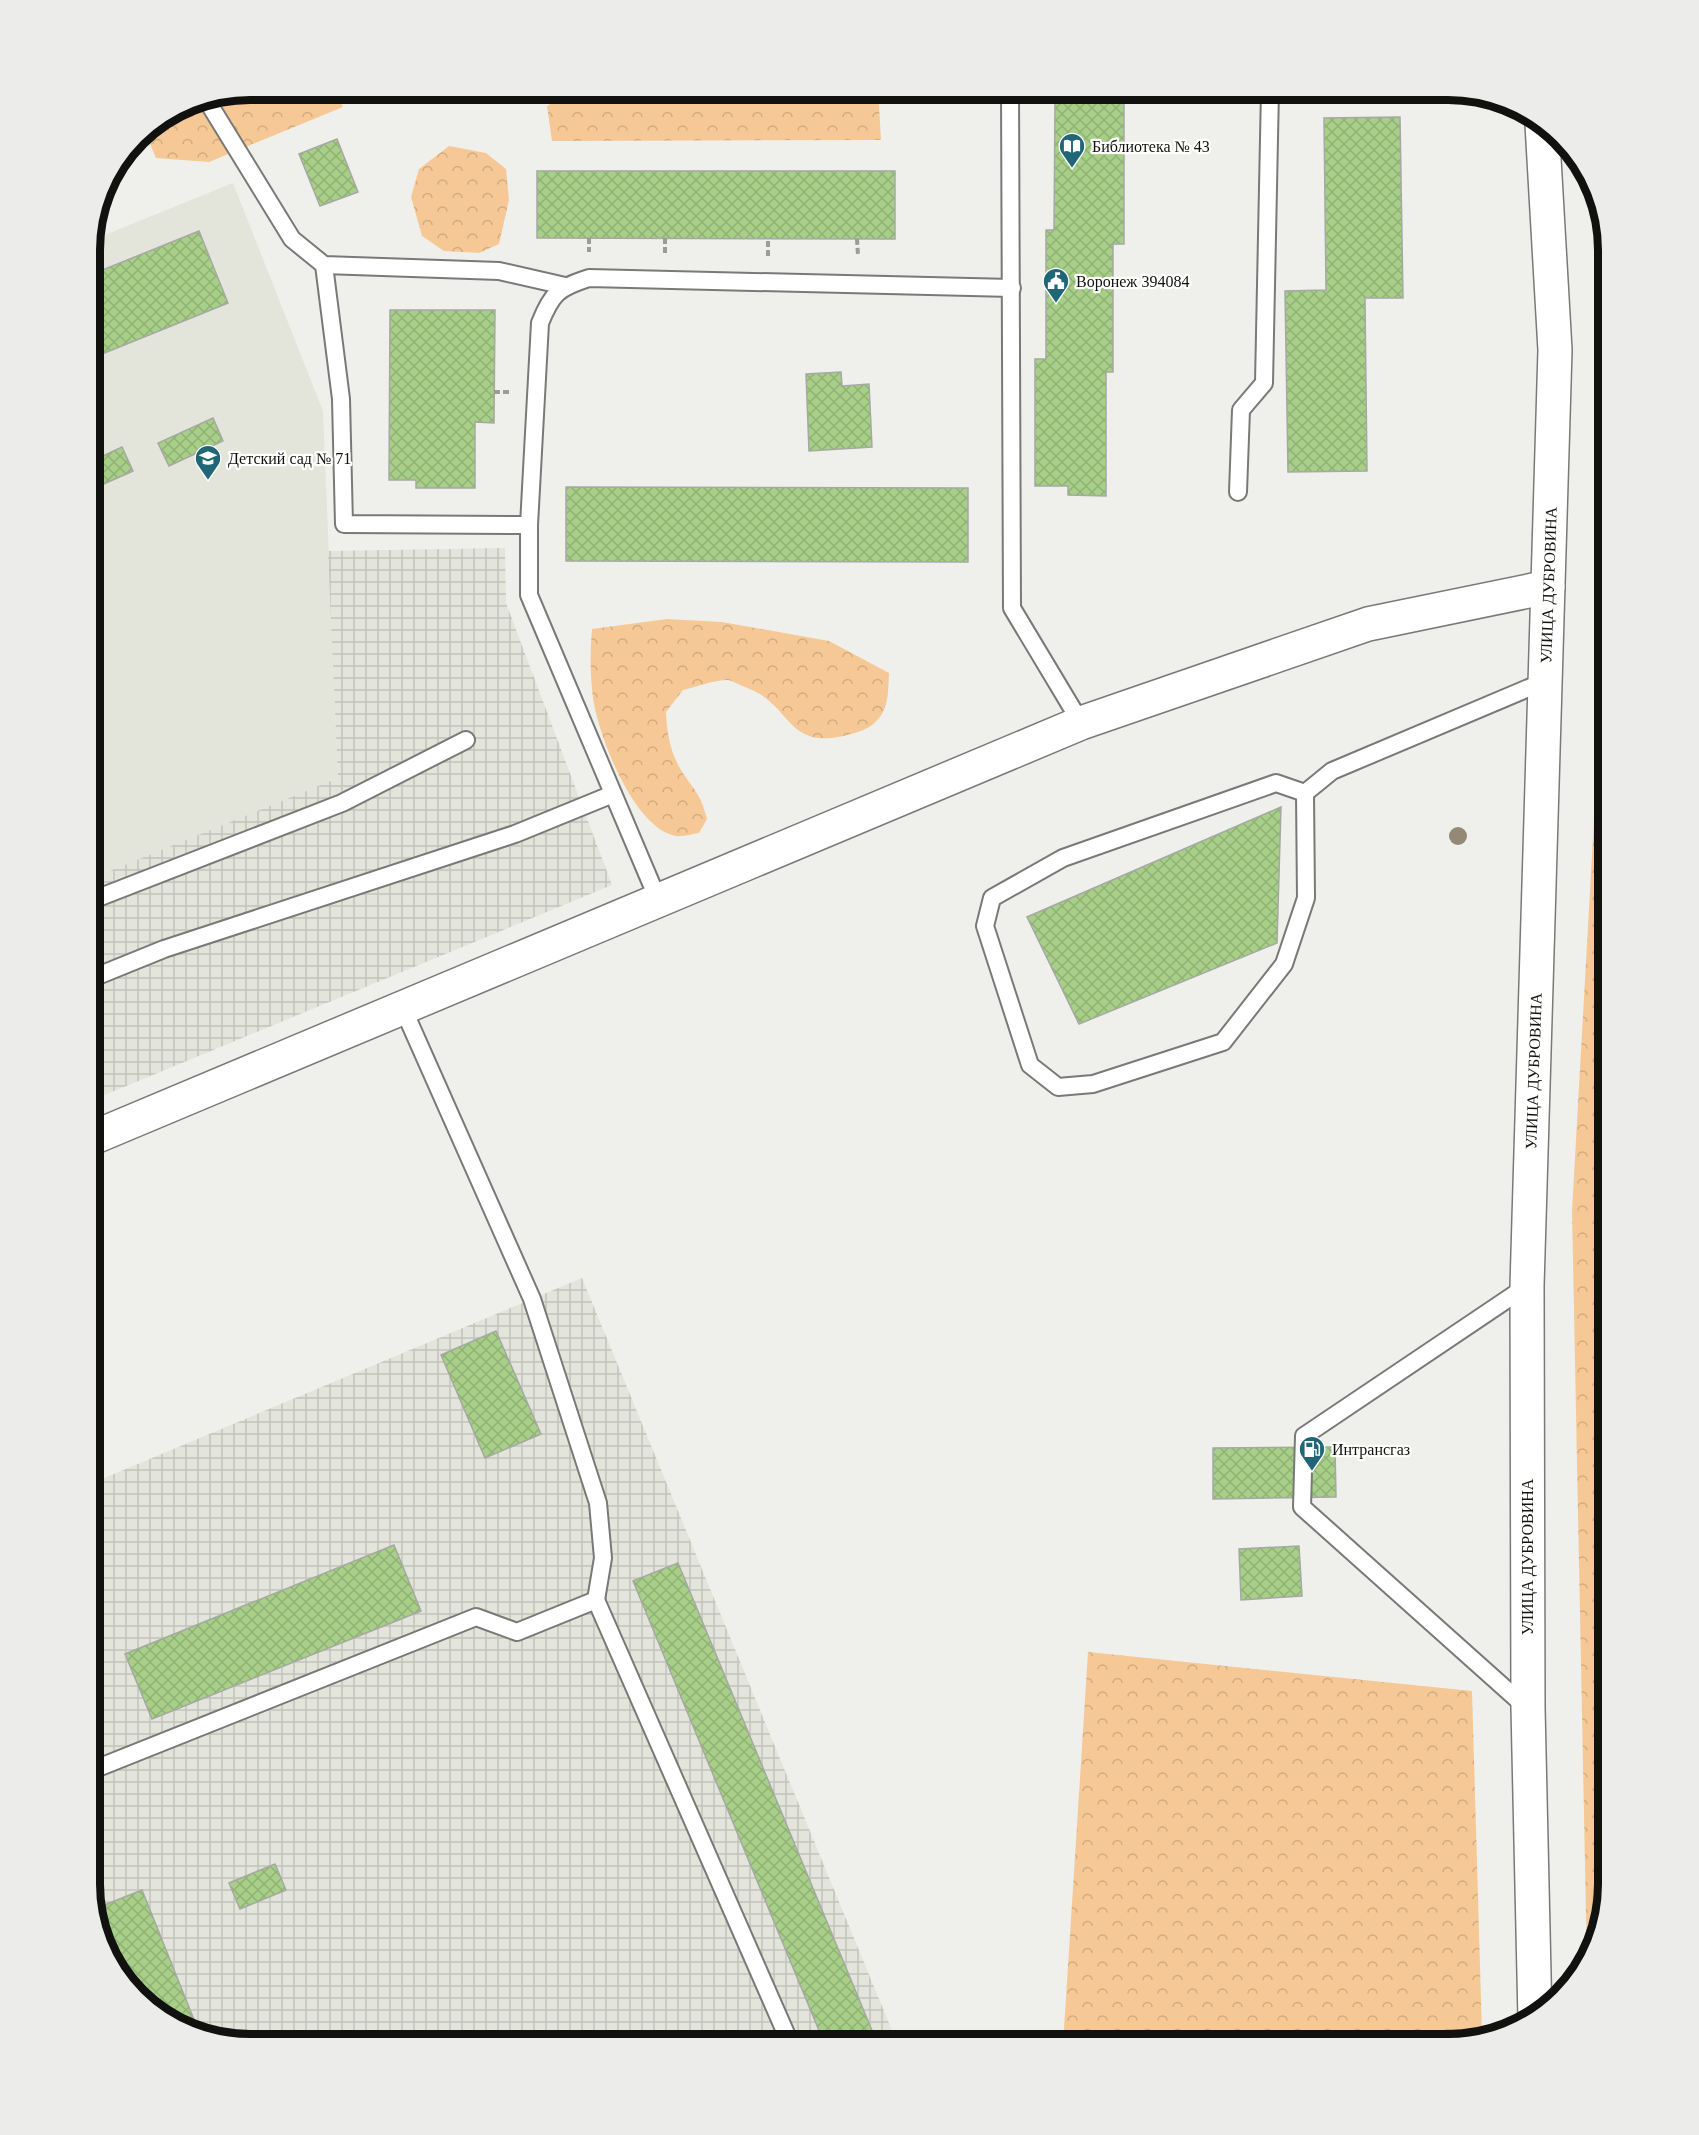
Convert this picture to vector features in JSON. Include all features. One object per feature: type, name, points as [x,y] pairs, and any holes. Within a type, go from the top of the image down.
[{"type":"main road","name":"УЛИЦА ДУБРОВИНА","points":[[1535,2007],[1528,1708],[1527,1286],[1555,350],[1543,134]]},
{"type":"main road","points":[[100,1135],[402,1006],[659,902],[1081,723],[1368,624],[1548,587]]},
{"type":"lane","points":[[1010,101],[1012,608],[1081,723]]},
{"type":"lane","points":[[1238,492],[1241,410],[1264,383],[1270,101]]},
{"type":"lane","points":[[211,106],[292,239],[324,265],[499,271],[565,286]]},
{"type":"lane","points":[[324,265],[341,399],[344,524],[529,525]]},
{"type":"lane","points":[[659,902],[529,595],[529,525],[540,323],[548,303],[565,286],[589,278],[1012,288]]},
{"type":"lane","points":[[1305,793],[1332,771],[1469,710],[1545,681]]},
{"type":"lane","points":[[101,897],[342,803],[465,740]]},
{"type":"lane","points":[[1276,783],[1305,793],[1306,898],[1284,964],[1223,1042],[1093,1084],[1058,1087],[1030,1065],[985,926],[992,898],[1064,858],[1276,783]]},
{"type":"lane","points":[[101,975],[164,949],[515,834],[613,794]]},
{"type":"lane","points":[[402,1006],[532,1299],[540,1322],[598,1503],[603,1558],[596,1600],[787,2035]]},
{"type":"lane","points":[[1527,1286],[1304,1436],[1302,1507],[1528,1708]]},
{"type":"lane","points":[[100,1767],[476,1617],[517,1632],[596,1600]]},
{"type":"shaded area","name":"Детский сад № 71","points":[[233,183],[323,411],[338,778],[101,875],[101,241],[101,236]]},
{"type":"shaded area","points":[[505,548],[506,603],[612,885],[100,1097],[101,875],[338,778],[328,551]]},
{"type":"shaded area","points":[[582,1278],[894,2035],[250,2035],[212,2029],[193,2023],[159,2004],[131,1976],[116,1951],[102,1904],[100,1885],[100,1480]]},
{"type":"green space","points":[[250,100],[340,100],[343,107],[209,162],[156,158],[148,140],[159,131],[193,112],[221,103]]},
{"type":"green space","points":[[557,100],[879,101],[881,140],[552,141],[547,106]]},
{"type":"green space","points":[[449,146],[486,153],[506,169],[509,200],[499,244],[479,253],[444,251],[422,236],[411,197],[419,169]]},
{"type":"green space","points":[[667,619],[722,622],[829,641],[889,673],[887,701],[881,716],[868,728],[858,732],[834,738],[816,738],[792,725],[774,705],[761,695],[732,681],[717,681],[683,690],[666,712],[668,735],[677,763],[699,797],[707,819],[699,833],[676,836],[661,830],[646,817],[633,799],[610,756],[596,714],[591,655],[592,629]]},
{"type":"green space","points":[[1598,749],[1598,1885],[1596,1914],[1587,1943],[1572,1211]]},
{"type":"green space","points":[[1088,1652],[1472,1691],[1482,2031],[1449,2035],[1064,2035]]},
{"type":"building","points":[[1055,101],[1124,101],[1124,244],[1113,244],[1113,372],[1106,372],[1106,496],[1068,495],[1068,486],[1035,486],[1035,359],[1046,359],[1046,230],[1054,230]]},
{"type":"building","points":[[1400,117],[1403,298],[1365,298],[1367,471],[1288,472],[1285,291],[1326,290],[1324,118]]},
{"type":"building","points":[[337,139],[358,192],[320,206],[299,154]]},
{"type":"building","points":[[537,171],[895,171],[895,239],[537,238]]},
{"type":"building","points":[[199,231],[228,303],[101,355],[101,271]]},
{"type":"building","points":[[390,310],[495,310],[494,423],[475,422],[475,488],[416,488],[416,480],[389,480]]},
{"type":"building","points":[[841,372],[842,386],[869,384],[872,447],[809,451],[806,374]]},
{"type":"building","points":[[213,418],[223,441],[169,466],[158,443]]},
{"type":"building","points":[[122,447],[133,471],[101,485],[101,457]]},
{"type":"building","points":[[566,487],[968,488],[968,562],[566,561]]},
{"type":"building","points":[[1281,807],[1277,943],[1079,1024],[1027,917]]},
{"type":"building","points":[[496,1331],[541,1434],[485,1458],[441,1355]]},
{"type":"building","points":[[1335,1447],[1336,1497],[1213,1499],[1213,1448]]},
{"type":"building","points":[[394,1545],[421,1611],[152,1719],[125,1654]]},
{"type":"building","points":[[1299,1546],[1302,1596],[1241,1600],[1239,1549]]},
{"type":"building","points":[[678,1563],[874,2035],[821,2035],[633,1581]]},
{"type":"building","points":[[275,1864],[286,1890],[240,1909],[229,1883]]},
{"type":"building","points":[[142,1890],[195,2022],[159,2004],[131,1976],[112,1942],[102,1906]]},
{"type":"place","name":"Библиотека № 43","points":[[1072,169]]},
{"type":"place","name":"Воронеж 394084","points":[[1056,304]]},
{"type":"place","name":"Детский сад № 71","points":[[208,481]]},
{"type":"place","name":"Интрансгаз","points":[[1312,1472]]}]
